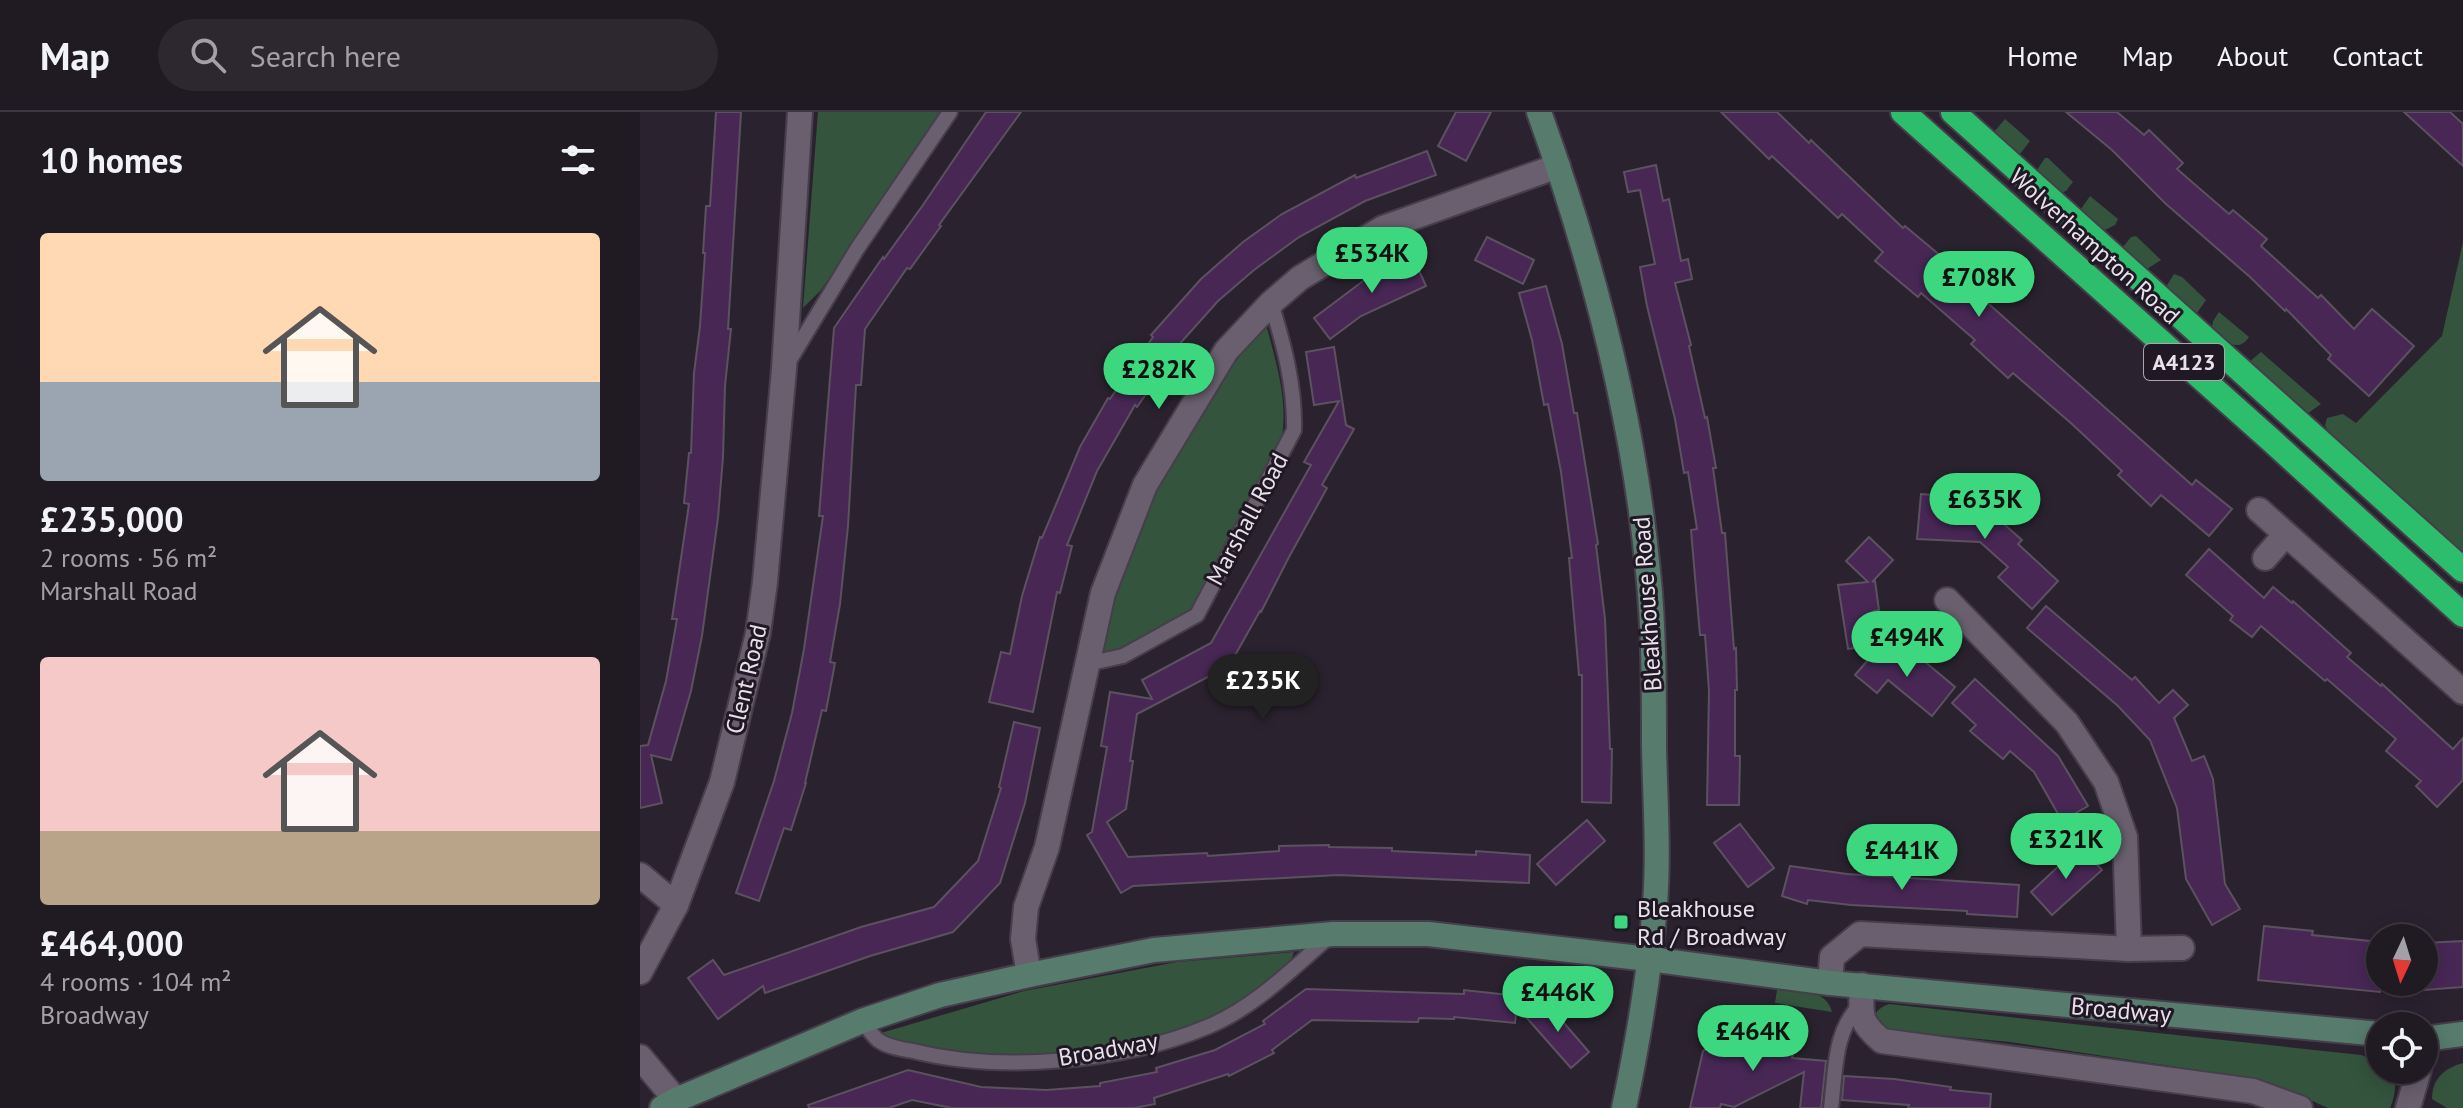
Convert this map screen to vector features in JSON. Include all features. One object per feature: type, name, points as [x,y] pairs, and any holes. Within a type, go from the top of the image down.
[{"type":"highway","name":"Wolverhampton Road","points":[[1903,112],[2463,615]]},
{"type":"highway","name":"Wolverhampton Road","points":[[1953,112],[2463,570]]},
{"type":"street","name":"Clent Road","points":[[640,972],[676,905],[722,782],[758,633],[784,369],[800,112]]},
{"type":"street","name":"Bleakhouse Road","points":[[1539,112],[1558,166],[1616,369],[1640,500],[1649,572],[1653,638],[1655,886],[1649,959],[1624,1108]]},
{"type":"street","points":[[1029,975],[1023,939],[1026,907],[1047,847],[1103,593],[1145,485],[1226,351],[1271,303],[1300,278],[1383,228],[1558,166]]},
{"type":"street","points":[[2259,510],[2463,692]]},
{"type":"street","points":[[2265,558],[2285,535]]},
{"type":"street","points":[[1947,600],[2067,723],[2106,782],[2125,837],[2129,949]]},
{"type":"street","points":[[640,875],[676,905]]},
{"type":"street","name":"Broadway","points":[[674,1105],[862,1021],[940,995],[1154,950],[1333,934],[1428,934],[1649,959],[1830,983],[1862,994],[2366,1033]]},
{"type":"street","points":[[1830,983],[1832,957],[1860,934],[2129,949],[2182,948]]},
{"type":"street","points":[[1862,994],[1862,1019],[1866,1028],[1882,1041],[2253,1091],[2300,1108]]},
{"type":"street","points":[[2438,1040],[2463,1034]]},
{"type":"street","points":[[640,1057],[674,1105]]},
{"type":"street","points":[[2412,1106],[2416,1084]]},
{"type":"lane","name":"Clent Road","points":[[784,369],[857,249],[950,112]]},
{"type":"lane","name":"Marshall Road","points":[[1087,664],[1123,656],[1197,615],[1294,430],[1294,402],[1285,349],[1271,303]]},
{"type":"lane","name":"Broadway","points":[[862,1021],[879,1041],[938,1057],[1015,1062],[1086,1058],[1134,1050],[1208,1027],[1253,1002],[1333,934]]},
{"type":"lane","points":[[1831,1108],[1840,1038],[1846,1020],[1862,994]]},
{"type":"green space","points":[[818,112],[941,112],[821,290],[803,308]]},
{"type":"green space","points":[[2005,119],[2030,141],[2020,154],[1994,132]]},
{"type":"green space","points":[[2045,158],[2073,182],[2066,191],[2060,193],[2037,170]]},
{"type":"green space","points":[[2090,196],[2118,219],[2115,225],[2105,230],[2081,214]]},
{"type":"green space","points":[[2136,236],[2161,260],[2147,269],[2123,247],[2131,237]]},
{"type":"green space","points":[[2463,242],[2463,553],[2329,434],[2325,425],[2327,418],[2343,414],[2356,423],[2442,336]]},
{"type":"green space","points":[[2174,274],[2182,277],[2206,300],[2197,313],[2166,287]]},
{"type":"green space","points":[[2219,312],[2249,337],[2240,345],[2230,343],[2212,327]]},
{"type":"green space","points":[[1267,328],[1282,395],[1282,436],[1189,613],[1118,653],[1104,655],[1101,650],[1121,569],[1177,448],[1245,348]]},
{"type":"green space","points":[[2261,352],[2321,404],[2307,414],[2248,363]]},
{"type":"green space","points":[[1294,952],[1291,960],[1275,976],[1245,1000],[1181,1029],[1114,1048],[1009,1058],[962,1056],[913,1049],[881,1033],[1024,991],[1177,962]]},
{"type":"green space","points":[[1777,990],[1817,995],[1829,1004],[1832,1012],[1775,1003]]},
{"type":"green space","points":[[1889,1004],[2361,1055],[2366,1057],[2366,1084],[2395,1084],[2394,1094],[2390,1108],[2328,1108],[2290,1091],[2224,1074],[2010,1042],[1887,1030],[1872,1022]]},
{"type":"green space","points":[[2463,1063],[2463,1108],[2447,1108],[2432,1099],[2435,1084],[2451,1068]]},
{"type":"building","points":[[716,112],[741,112],[718,518],[691,691],[671,760],[651,755],[662,803],[640,808],[640,746],[648,745],[666,681],[677,619],[672,619],[689,504],[684,503],[691,453],[706,206],[710,206]]},
{"type":"building","points":[[986,112],[1021,112],[865,329],[861,385],[856,385],[840,604],[830,662],[835,663],[826,711],[822,710],[806,783],[791,830],[784,828],[759,901],[736,893],[774,781],[792,713],[804,649],[823,516],[819,516],[834,328]]},
{"type":"building","points":[[1456,112],[1491,112],[1466,161],[1438,146]]},
{"type":"building","points":[[1721,112],[1777,112],[1809,143],[1811,140],[1903,228],[1905,226],[1948,262],[1945,265],[2192,485],[2196,480],[2232,509],[2209,536],[2161,495],[2151,506],[2118,475],[2122,471],[2072,424],[2013,373],[2008,378],[1971,344],[1975,340],[1921,293],[1918,297],[1875,261],[1883,252],[1842,214],[1838,218],[1772,156],[1769,159]]},
{"type":"building","points":[[2066,112],[2117,112],[2144,135],[2149,130],[2183,163],[2177,169],[2229,214],[2233,210],[2267,239],[2261,246],[2318,298],[2321,295],[2354,329],[2372,309],[2414,346],[2369,396],[2328,359],[2331,355],[2286,309]]},
{"type":"building","points":[[2404,112],[2450,112],[2463,124],[2463,166]]},
{"type":"building","points":[[1427,151],[1436,175],[1365,201],[1299,237],[1218,301],[1167,358],[1170,360],[1137,407],[1135,405],[1097,471],[1067,545],[1072,546],[1060,593],[1057,592],[1033,712],[989,702],[1001,652],[1010,654],[1022,596],[1040,537],[1080,447],[1108,398],[1153,337],[1151,335],[1201,279],[1243,242],[1282,214],[1355,175],[1356,178]]},
{"type":"building","points":[[1656,165],[1663,201],[1669,199],[1681,261],[1688,259],[1692,279],[1675,283],[1707,417],[1722,533],[1725,533],[1736,648],[1735,756],[1740,756],[1739,805],[1707,805],[1709,691],[1705,635],[1700,635],[1691,530],[1697,529],[1688,472],[1684,473],[1675,419],[1640,267],[1655,264],[1640,190],[1628,192],[1624,172]]},
{"type":"building","points":[[1487,237],[1534,260],[1523,284],[1475,260]]},
{"type":"building","points":[[1412,255],[1426,286],[1361,316],[1330,339],[1314,318],[1371,275]]},
{"type":"building","points":[[1546,286],[1562,344],[1574,413],[1577,413],[1598,544],[1612,749],[1611,803],[1582,802],[1582,675],[1579,675],[1569,558],[1572,558],[1548,404],[1544,405],[1532,340],[1519,293]]},
{"type":"building","points":[[1334,347],[1346,425],[1354,429],[1322,485],[1327,488],[1229,666],[1137,714],[1126,809],[1107,822],[1128,857],[1207,853],[1208,856],[1279,851],[1279,846],[1329,845],[1476,855],[1476,851],[1530,855],[1529,883],[1338,875],[1133,886],[1121,893],[1087,835],[1092,832],[1107,747],[1101,746],[1110,692],[1152,699],[1142,680],[1211,643],[1311,465],[1304,462],[1339,401],[1314,405],[1306,352]]},
{"type":"building","points":[[1921,494],[1981,496],[1980,503],[2022,540],[2018,544],[2058,581],[2032,609],[1998,577],[2008,567],[1980,542],[1917,539]]},
{"type":"building","points":[[1869,537],[1893,560],[1872,582],[1875,581],[1879,610],[1874,611],[1879,645],[1848,649],[1838,585],[1868,582],[1846,561]]},
{"type":"building","points":[[2209,549],[2264,598],[2273,587],[2293,601],[2351,653],[2347,657],[2382,684],[2453,749],[2463,738],[2463,780],[2437,807],[2416,786],[2421,781],[2386,751],[2396,739],[2261,626],[2252,637],[2230,620],[2233,616],[2186,575]]},
{"type":"building","points":[[2046,606],[2132,680],[2135,677],[2159,703],[2173,690],[2188,705],[2174,718],[2192,761],[2204,756],[2213,779],[2225,884],[2240,909],[2212,925],[2186,879],[2177,808],[2150,740],[2118,706],[2027,628]]},
{"type":"building","points":[[1881,645],[1908,668],[1918,656],[1955,687],[1932,716],[1888,680],[1877,693],[1855,675]]},
{"type":"building","points":[[1975,679],[2058,756],[2088,806],[2062,821],[2034,772],[2010,751],[2003,759],[1970,731],[1976,725],[1952,703]]},
{"type":"building","points":[[1014,722],[1040,728],[1025,803],[1000,883],[953,932],[870,956],[765,993],[763,986],[718,1019],[688,978],[713,960],[724,975],[861,927],[934,907],[978,861],[1001,788]]},
{"type":"building","points":[[1587,820],[1605,841],[1556,885],[1537,864]]},
{"type":"building","points":[[1740,824],[1774,868],[1748,887],[1714,843]]},
{"type":"building","points":[[2080,846],[2102,870],[2052,915],[2031,892]]},
{"type":"building","points":[[1790,866],[1847,874],[2019,885],[2017,917],[1808,900],[1807,904],[1782,896]]},
{"type":"building","points":[[2264,926],[2366,941],[2366,991],[2258,980]]},
{"type":"building","points":[[2463,941],[2463,987],[2438,989],[2438,942]]},
{"type":"building","points":[[1306,989],[1464,994],[1464,990],[1518,996],[1515,1023],[1454,1017],[1419,1018],[1418,1022],[1312,1020],[1272,1050],[1274,1053],[1229,1076],[1154,1098],[1155,1104],[1134,1108],[952,1108],[912,1100],[889,1108],[809,1108],[808,1105],[908,1070],[981,1087],[1046,1090],[1100,1086],[1100,1083],[1157,1072],[1156,1068],[1215,1050],[1265,1024],[1263,1021]]},
{"type":"building","points":[[1545,1001],[1589,1052],[1571,1068],[1526,1017]]},
{"type":"building","points":[[1734,1033],[1794,1046],[1792,1058],[1826,1061],[1821,1108],[1800,1108],[1804,1072],[1734,1107],[1721,1104],[1720,1108],[1690,1108],[1703,1051]]},
{"type":"building","points":[[1844,1076],[1894,1079],[1991,1094],[1990,1108],[1908,1108],[1909,1105],[1842,1100]]},
{"type":"place","name":"Bleakhouse Rd / Broadway","points":[[1621,922]]}]
